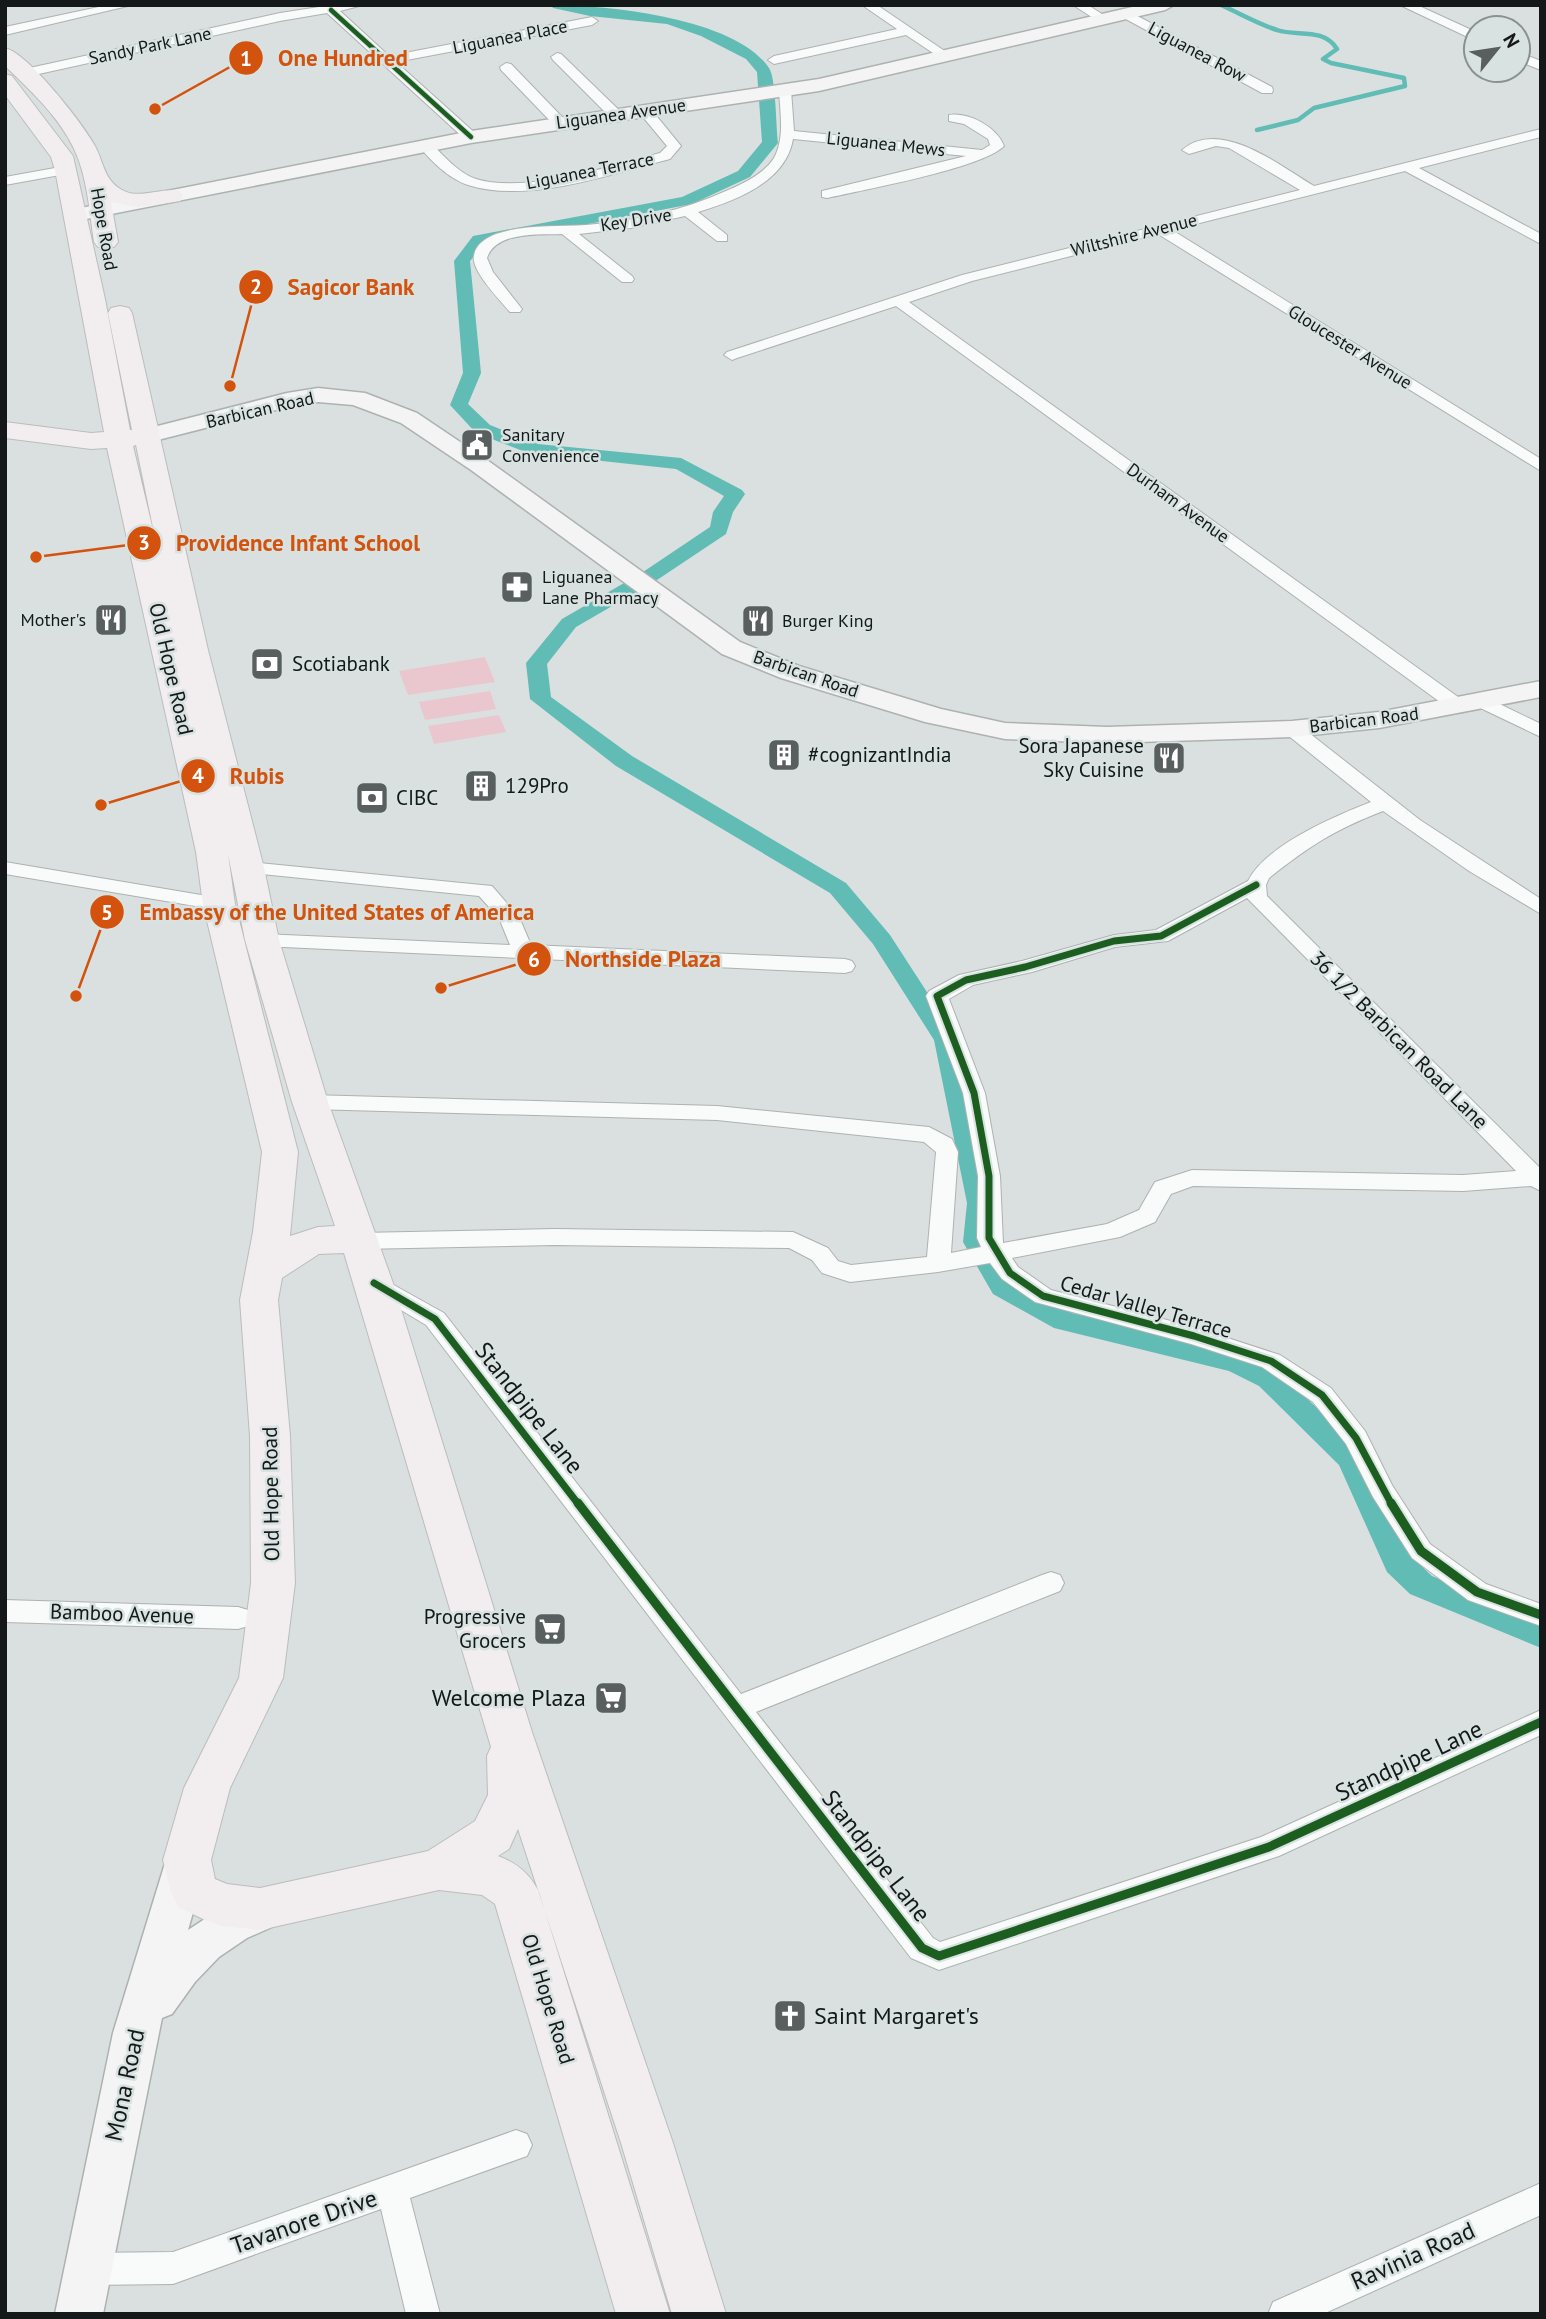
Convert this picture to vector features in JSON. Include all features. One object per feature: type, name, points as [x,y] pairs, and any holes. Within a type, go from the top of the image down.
[{"type":"main road","name":"Liguanea Avenue","points":[[76,215],[425,145],[818,85],[1165,5]]},
{"type":"main road","name":"Hope Road","points":[[5,54],[15,77],[62,156],[76,215],[111,402],[137,436]]},
{"type":"main road","name":"Hope Road","points":[[15,77],[74,132],[85,150],[95,178],[111,265]]},
{"type":"main road","points":[[95,178],[109,195],[116,198],[132,200],[172,196]]},
{"type":"main road","name":"Hope Road","points":[[116,292],[137,436]]},
{"type":"main road","name":"Barbican Road","points":[[137,436],[287,400],[318,395],[357,398],[410,418],[731,648],[790,671],[935,716],[1005,731],[1107,735],[1292,729],[1379,720],[1541,689]]},
{"type":"main road","points":[[33,434],[95,419],[111,402]]},
{"type":"main road","points":[[5,430],[91,441],[137,436]]},
{"type":"main road","name":"Old Hope Road","points":[[137,436],[248,868],[262,940],[310,1102],[374,1283],[509,1732],[634,2104],[699,2314]]},
{"type":"main road","name":"Old Hope Road","points":[[137,436],[219,904],[280,1152],[266,1272],[259,1300],[270,1436],[273,1583],[268,1632],[261,1678],[207,1788],[187,1860],[195,1892],[222,1905],[250,1909],[439,1869],[492,1874],[515,1892],[643,2314]]},
{"type":"main road","points":[[266,1272],[291,1251],[317,1239],[359,1241]]},
{"type":"main road","points":[[439,1869],[492,1835],[511,1795],[509,1732]]},
{"type":"main road","name":"Mona Road","points":[[79,2314],[135,2034],[187,1860]]},
{"type":"main road","points":[[135,2034],[175,1969],[208,1938],[274,1906]]},
{"type":"street","points":[[5,31],[127,5]]},
{"type":"street","points":[[290,5],[305,13]]},
{"type":"street","name":"Sandy Park Lane","points":[[15,77],[305,13],[357,5]]},
{"type":"street","points":[[868,5],[946,56]]},
{"type":"street","points":[[1079,5],[1104,20]]},
{"type":"street","points":[[1406,5],[1462,31]]},
{"type":"street","points":[[331,10],[471,137]]},
{"type":"street","name":"Liguanea Row","points":[[1126,15],[1267,90]]},
{"type":"street","name":"Liguanea Place","points":[[387,60],[592,21]]},
{"type":"street","points":[[774,60],[907,31]]},
{"type":"street","points":[[557,57],[616,115]]},
{"type":"street","points":[[506,67],[560,123]]},
{"type":"street","name":"Key Drive","points":[[515,309],[486,273],[480,258],[483,248],[491,242],[530,230],[565,230],[688,211],[754,183],[780,160],[787,134],[782,91]]},
{"type":"street","name":"Liguanea Terrace","points":[[425,145],[471,181],[506,186],[550,181],[625,166],[672,152],[674,146],[645,111]]},
{"type":"street","name":"Liguanea Mews","points":[[827,194],[962,162],[985,154],[997,146],[994,137],[968,121],[954,118]]},
{"type":"street","name":"Wiltshire Avenue","points":[[732,355],[897,300],[1039,258],[1541,132]]},
{"type":"street","name":"Liguanea Mews","points":[[787,134],[985,154]]},
{"type":"street","points":[[1189,150],[1215,142],[1232,144],[1311,190]]},
{"type":"street","points":[[1405,166],[1541,240]]},
{"type":"street","points":[[5,181],[65,170]]},
{"type":"street","points":[[688,211],[722,238]]},
{"type":"street","name":"Gloucester Avenue","points":[[1160,229],[1541,466]]},
{"type":"street","points":[[565,230],[627,279]]},
{"type":"street","name":"Durham Avenue","points":[[897,300],[1469,704]]},
{"type":"street","points":[[1469,704],[1541,732]]},
{"type":"street","points":[[1292,729],[1384,804],[1466,863],[1541,908]]},
{"type":"street","points":[[995,1252],[989,1238],[989,1177],[974,1093],[937,996],[966,980],[1025,967],[1114,941],[1161,936],[1257,891],[1261,875],[1302,842],[1332,824],[1384,804]]},
{"type":"street","points":[[5,868],[82,878],[219,904]]},
{"type":"street","points":[[248,868],[485,890],[498,901],[511,919],[520,937],[522,950]]},
{"type":"street","name":"36 1/2 Barbican Road Lane","points":[[1257,891],[1538,1181]]},
{"type":"street","points":[[262,940],[845,966]]},
{"type":"street","points":[[310,1102],[717,1113],[929,1135],[944,1144],[947,1152],[944,1263]]},
{"type":"street","points":[[359,1241],[541,1237],[793,1240],[820,1254],[830,1267],[850,1274],[944,1263],[1112,1231],[1147,1216],[1163,1188],[1192,1178],[1463,1183],[1538,1181]]},
{"type":"street","name":"Cedar Valley Terrace","points":[[995,1252],[1010,1273],[1043,1296],[1194,1336],[1270,1362],[1322,1395],[1356,1438],[1382,1490],[1421,1551],[1477,1592],[1541,1615]]},
{"type":"street","name":"Standpipe Lane","points":[[374,1283],[435,1319],[922,1948],[939,1956],[1269,1847],[1541,1722]]},
{"type":"street","points":[[736,1708],[1051,1583]]},
{"type":"street","name":"Bamboo Avenue","points":[[5,1611],[239,1618]]},
{"type":"street","name":"Tavanore Drive","points":[[86,2269],[173,2268],[516,2145]]},
{"type":"street","points":[[392,2190],[423,2314]]},
{"type":"street","name":"Ravinia Road","points":[[1285,2314],[1541,2199]]},
{"type":"shaded area","points":[[485,657],[495,682],[408,695],[399,671]]},
{"type":"shaded area","points":[[490,691],[496,709],[425,720],[419,702]]},
{"type":"shaded area","points":[[499,715],[506,732],[434,744],[428,726]]},
{"type":"waterway","points":[[558,5],[590,12],[669,20],[706,33],[751,56],[764,71],[770,143],[744,174],[686,201],[479,240],[462,261],[472,373],[459,405],[483,429],[535,449],[681,464],[735,494],[723,512],[719,530],[650,576],[569,623],[536,663],[541,699],[624,761],[838,888],[882,940],[946,1040],[980,1203],[977,1242],[1003,1287],[1064,1321],[1237,1362],[1269,1379],[1351,1458],[1398,1563],[1421,1585],[1541,1635]]},
{"type":"waterway","points":[[1221,5],[1277,30],[1325,38],[1337,49],[1323,59],[1331,63],[1404,78],[1405,86],[1314,108],[1298,120],[1257,130]]},
{"type":"cycle path","points":[[331,10],[471,137]]},
{"type":"cycle path","points":[[1256,885],[1161,936],[1114,941],[1025,967],[966,980],[937,996],[974,1093],[989,1176],[989,1238],[1010,1273],[1043,1296],[1194,1336],[1271,1361],[1322,1395],[1356,1438],[1382,1490],[1421,1551],[1477,1592],[1541,1615]]},
{"type":"cycle path","points":[[374,1283],[435,1319],[922,1948],[939,1956],[1269,1847],[1541,1722]]},
{"type":"place","name":"One Hundred","points":[[155,109]]},
{"type":"place","name":"Sagicor Bank","points":[[230,386]]},
{"type":"place","name":"Sanitary Convenience","points":[[477,445]]},
{"type":"place","name":"Providence Infant School","points":[[36,557]]},
{"type":"place","name":"Liguanea Lane Pharmacy","points":[[517,587]]},
{"type":"place","name":"Mother's","points":[[111,620]]},
{"type":"place","name":"Burger King","points":[[758,621]]},
{"type":"place","name":"Scotiabank","points":[[267,664]]},
{"type":"place","name":"#cognizantIndia","points":[[784,755]]},
{"type":"place","name":"Sora Japanese Sky Cuisine","points":[[1169,758]]},
{"type":"place","name":"129Pro","points":[[481,786]]},
{"type":"place","name":"CIBC","points":[[372,798]]},
{"type":"place","name":"Rubis","points":[[101,805]]},
{"type":"place","name":"Northside Plaza","points":[[441,988]]},
{"type":"place","name":"Embassy of the United States of America","points":[[76,996]]},
{"type":"place","name":"Progressive Grocers","points":[[550,1629]]},
{"type":"place","name":"Welcome Plaza","points":[[611,1698]]},
{"type":"place","name":"Saint Margaret's","points":[[790,2016]]}]
